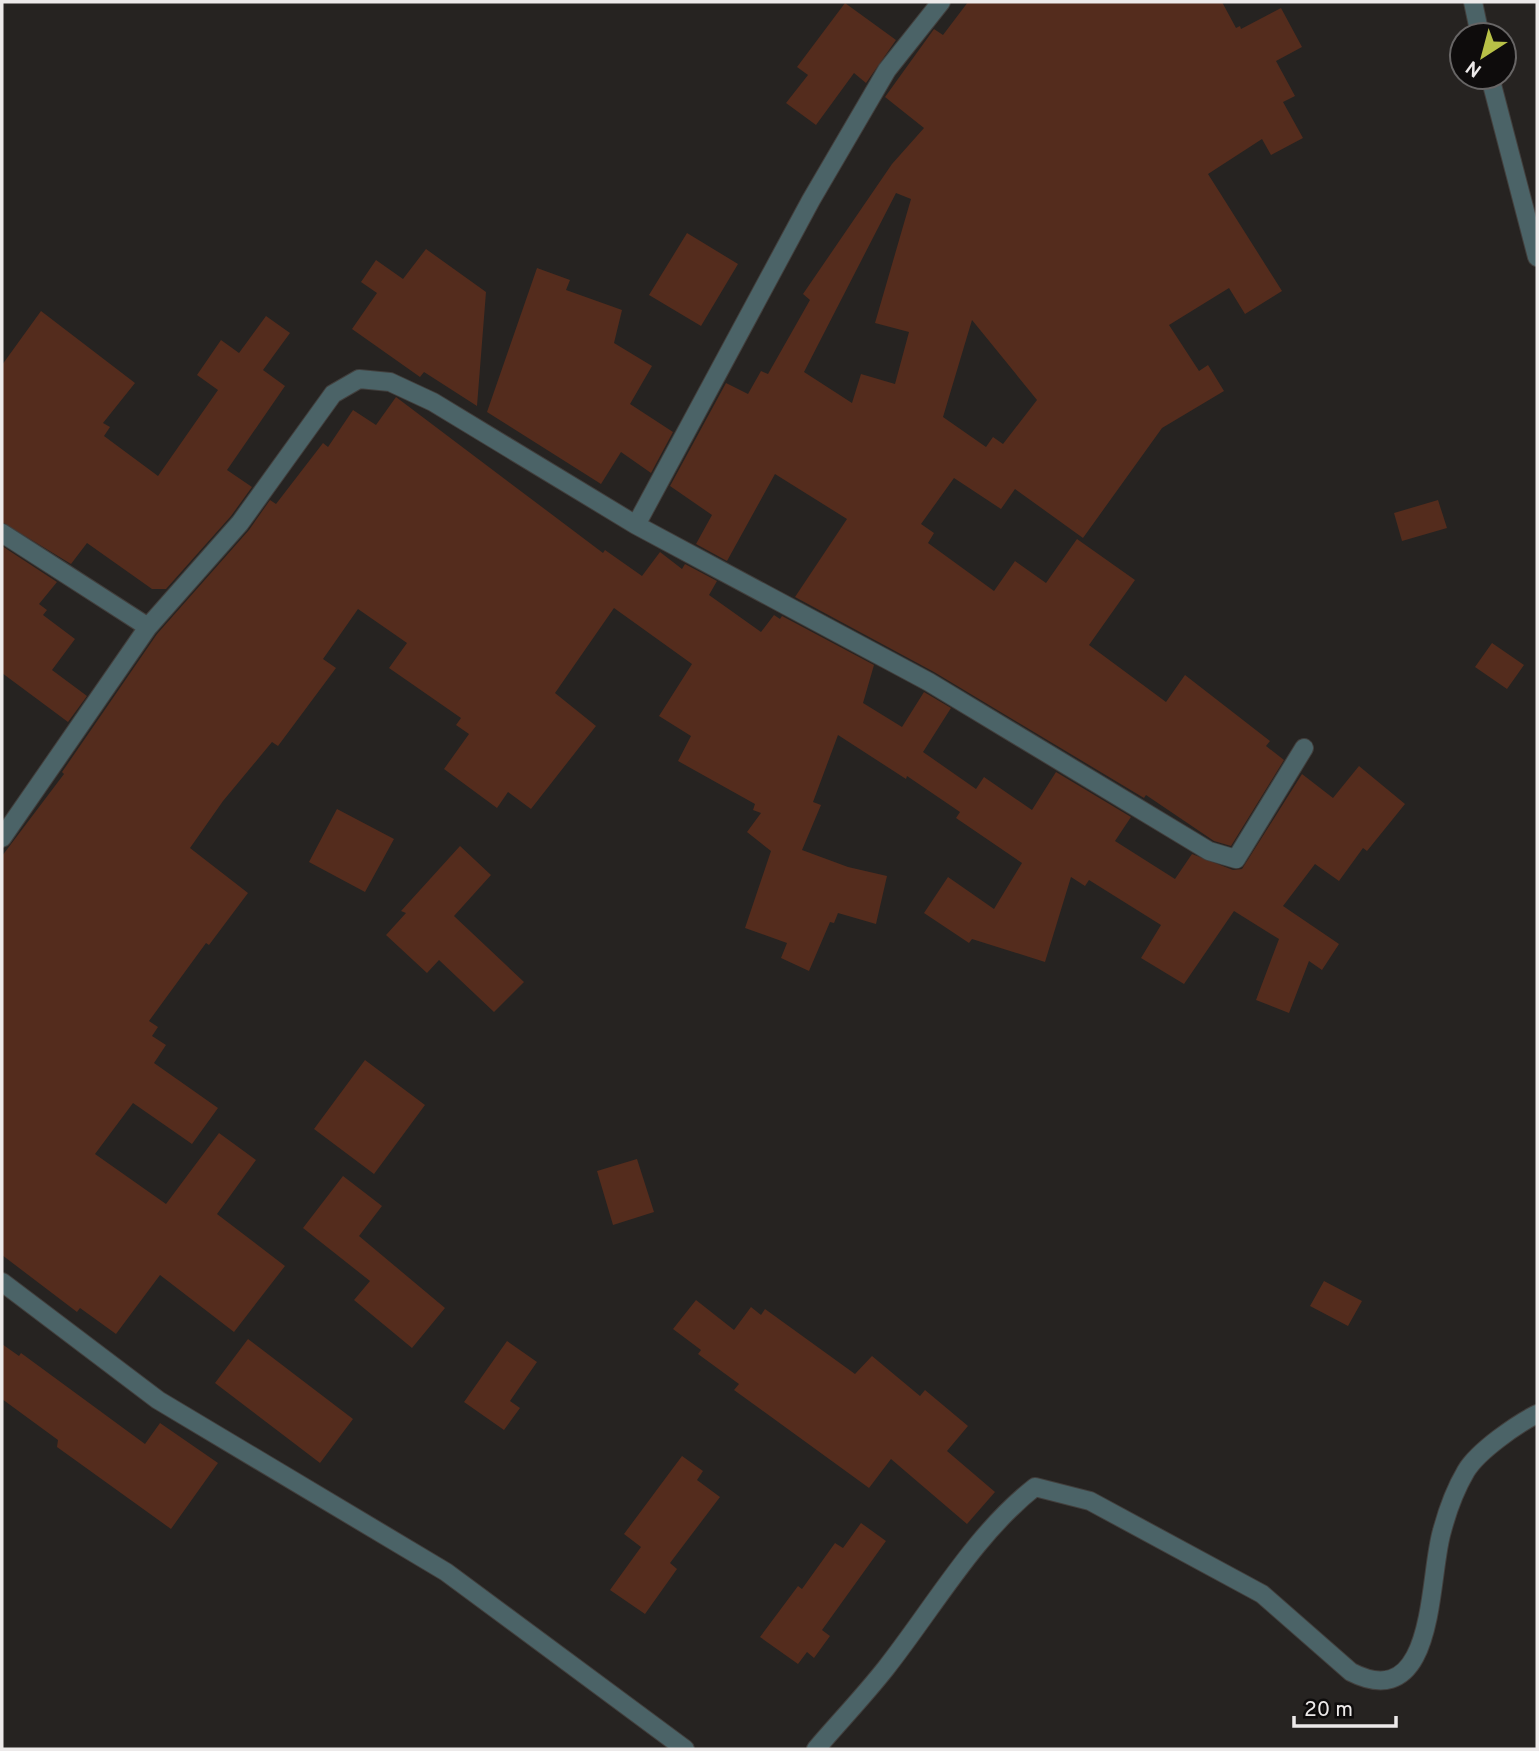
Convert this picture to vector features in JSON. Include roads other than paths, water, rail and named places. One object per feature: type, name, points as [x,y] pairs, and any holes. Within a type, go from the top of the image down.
[{"type":"street","points":[[636,525],[810,200],[887,70],[941,2]]},
{"type":"street","points":[[1473,2],[1477,21]]},
{"type":"street","points":[[1494,91],[1537,257]]},
{"type":"street","points":[[2,838],[148,627],[240,523],[333,394],[359,379],[390,382],[433,402],[636,525],[929,682],[1209,851],[1236,859],[1304,748]]},
{"type":"street","points":[[2,533],[148,627]]},
{"type":"street","points":[[2,1282],[158,1399],[446,1572],[685,1749]]},
{"type":"street","points":[[816,1749],[886,1668],[951,1579],[1011,1506],[1035,1487],[1090,1501],[1262,1594],[1351,1672],[1368,1680],[1395,1678],[1414,1661],[1430,1617],[1441,1532],[1467,1469],[1518,1423],[1537,1414]]}]
